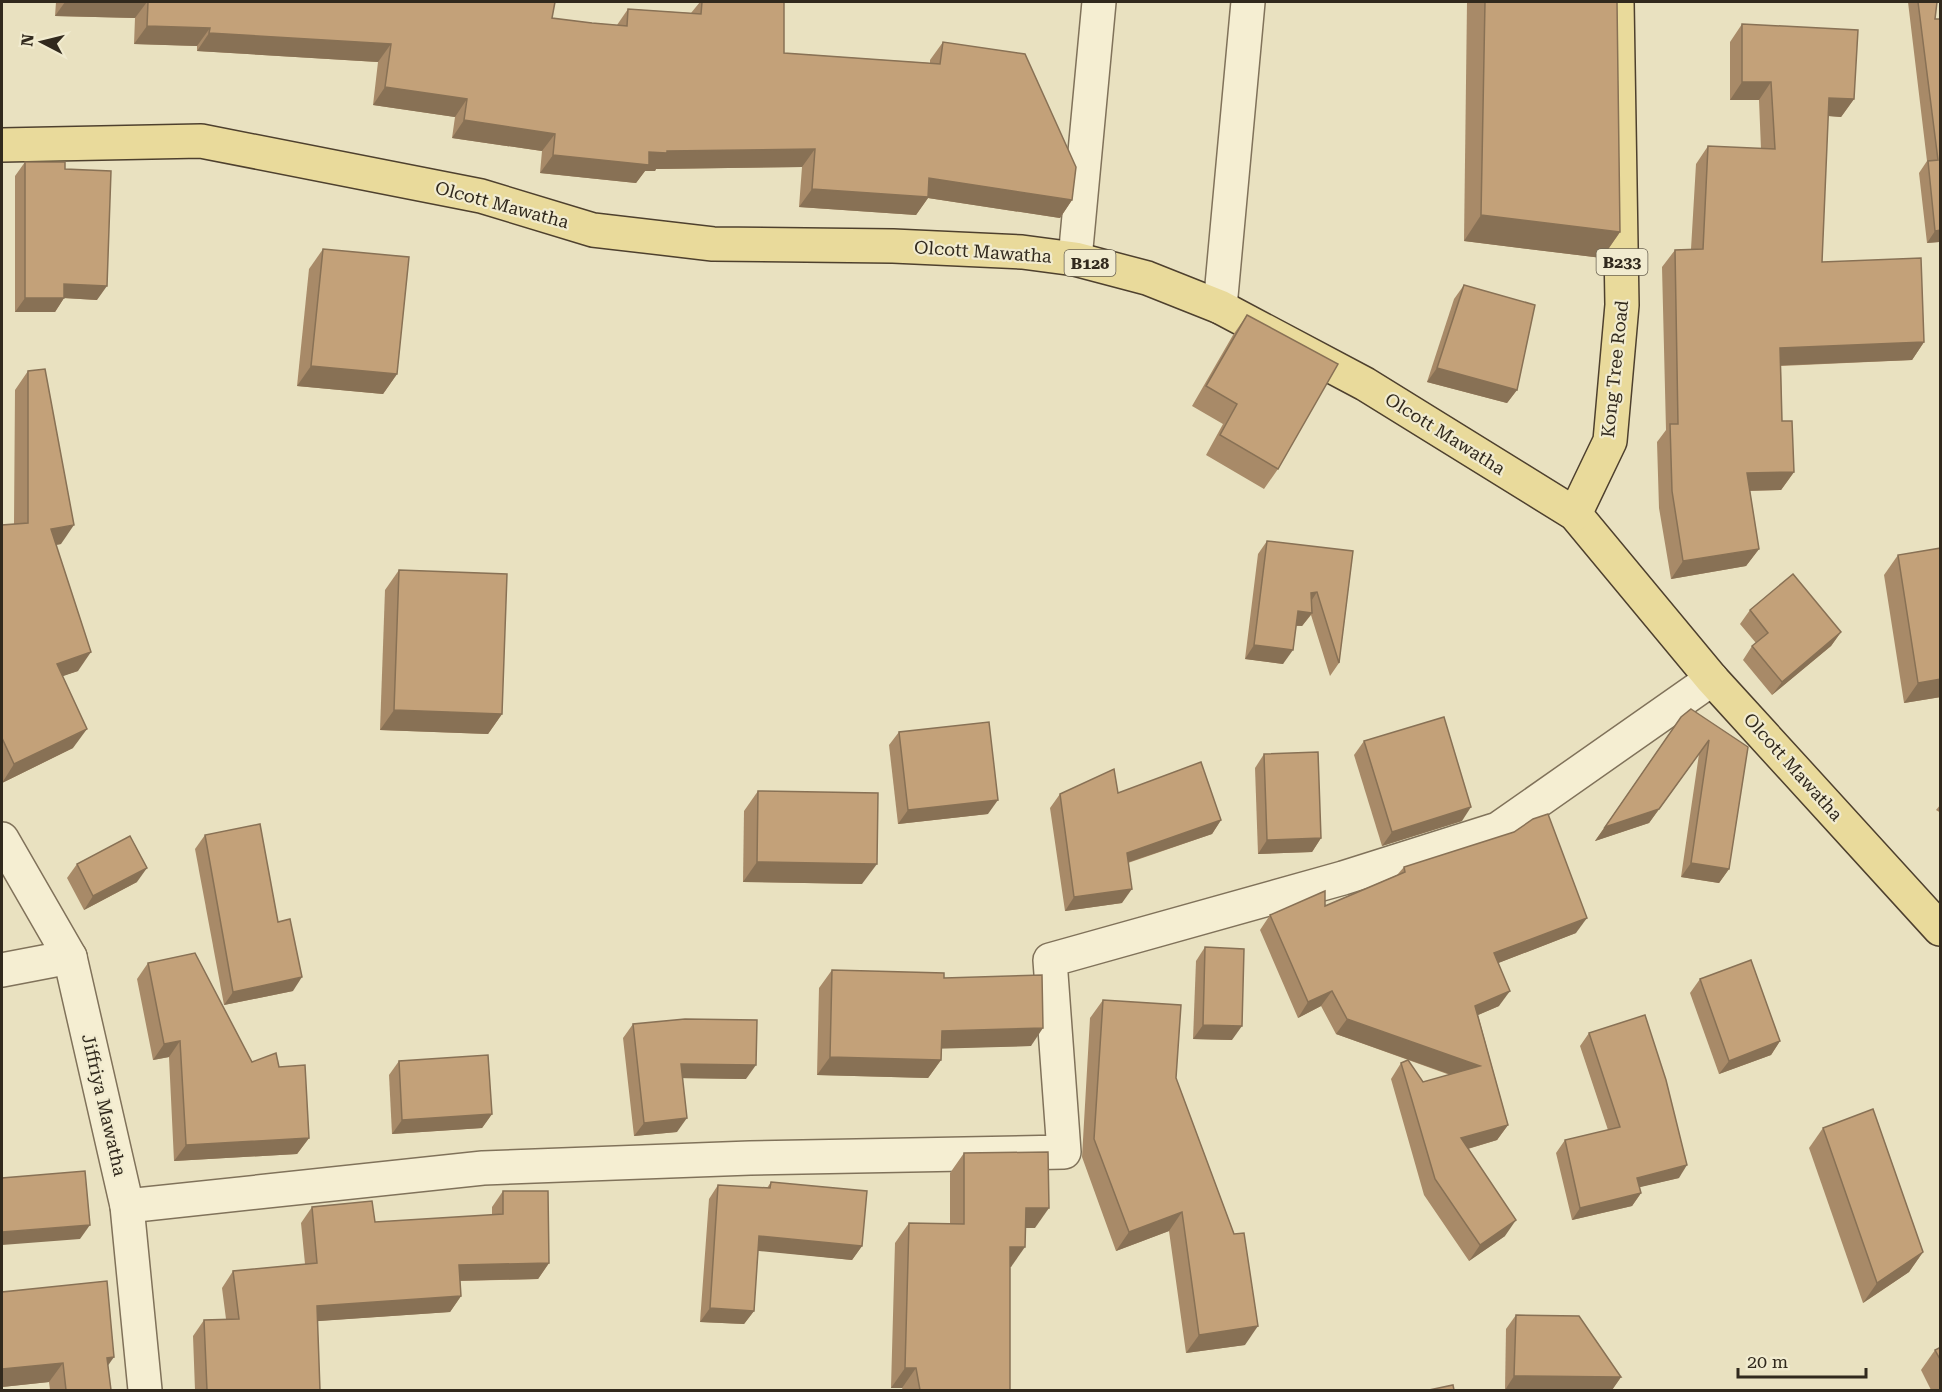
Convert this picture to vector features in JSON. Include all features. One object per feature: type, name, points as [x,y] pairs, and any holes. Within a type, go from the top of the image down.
[{"type":"main road","name":"Kong Tree Road","points":[[1575,514],[1610,441],[1622,305],[1617,2]]},
{"type":"main road","name":"Olcott Mawatha","points":[[2,144],[201,141],[482,196],[593,230],[713,244],[893,246],[1022,252],[1075,259],[1147,278],[1220,307],[1365,384],[1575,514],[1712,679],[1941,929]]},
{"type":"street","points":[[1075,259],[1099,2]]},
{"type":"street","points":[[1220,307],[1248,2]]},
{"type":"street","points":[[127,1206],[483,1168],[750,1158],[1064,1152],[1050,960],[1343,878],[1498,829],[1712,679]]},
{"type":"street","name":"Jiffriya Mawatha","points":[[2,838],[70,957],[127,1206],[145,1390]]},
{"type":"street","points":[[2,970],[70,957]]},
{"type":"building","points":[[148,2],[555,2],[552,18],[627,26],[628,9],[701,14],[702,2],[784,2],[784,53],[940,64],[943,42],[1025,54],[1076,167],[1072,200],[929,178],[928,197],[812,189],[815,149],[649,152],[649,165],[553,155],[555,134],[464,120],[467,99],[385,87],[391,44],[209,33],[210,28],[147,26]]},
{"type":"building","points":[[1485,2],[1617,2],[1620,232],[1481,215]]},
{"type":"building","points":[[1918,2],[1937,2],[1935,19],[1941,19],[1941,230],[1935,231],[1928,161],[1938,160]]},
{"type":"building","points":[[1742,24],[1858,30],[1854,99],[1829,98],[1822,262],[1921,258],[1924,342],[1780,348],[1782,421],[1792,421],[1794,472],[1747,473],[1759,549],[1683,561],[1672,491],[1670,424],[1678,424],[1675,250],[1703,249],[1708,146],[1775,149],[1771,82],[1742,82]]},
{"type":"building","points":[[25,162],[65,162],[65,169],[111,171],[107,286],[64,284],[64,298],[25,298]]},
{"type":"building","points":[[323,249],[409,257],[397,374],[311,366]]},
{"type":"building","points":[[1464,285],[1535,305],[1517,390],[1437,368]]},
{"type":"building","points":[[1247,315],[1338,364],[1278,469],[1220,435],[1237,404],[1206,386]]},
{"type":"building","points":[[45,369],[74,525],[51,529],[91,652],[57,664],[87,729],[14,764],[2,738],[2,525],[28,523],[28,371]]},
{"type":"building","points":[[1267,541],[1353,551],[1339,663],[1317,592],[1311,593],[1312,613],[1298,611],[1293,650],[1254,645]]},
{"type":"building","points":[[1941,548],[1941,679],[1918,683],[1898,555]]},
{"type":"building","points":[[399,570],[507,574],[502,714],[394,710]]},
{"type":"building","points":[[1793,574],[1841,632],[1782,682],[1752,646],[1768,633],[1750,610]]},
{"type":"building","points":[[1691,709],[1748,747],[1729,869],[1691,863],[1709,740],[1659,809],[1605,827],[1681,717]]},
{"type":"building","points":[[1444,717],[1471,807],[1392,832],[1364,741]]},
{"type":"building","points":[[989,722],[998,800],[908,810],[899,732]]},
{"type":"building","points":[[1318,752],[1321,838],[1267,840],[1264,754]]},
{"type":"building","points":[[1201,762],[1221,820],[1127,853],[1132,889],[1074,897],[1060,794],[1114,769],[1118,793]]},
{"type":"building","points":[[758,791],[878,793],[877,864],[757,862]]},
{"type":"building","points":[[1548,814],[1587,918],[1494,953],[1510,991],[1475,1006],[1508,1125],[1461,1138],[1516,1220],[1480,1245],[1435,1179],[1401,1063],[1408,1060],[1423,1082],[1480,1066],[1347,1019],[1332,991],[1308,1002],[1270,915],[1325,891],[1325,906],[1405,872],[1404,867],[1514,832],[1533,819]]},
{"type":"building","points":[[260,824],[278,922],[290,919],[302,977],[233,992],[205,835]]},
{"type":"building","points":[[130,836],[147,868],[93,896],[77,864]]},
{"type":"building","points":[[1205,947],[1244,949],[1242,1026],[1203,1025]]},
{"type":"building","points":[[195,953],[252,1062],[276,1053],[279,1067],[305,1065],[309,1138],[186,1145],[180,1041],[164,1044],[148,963]]},
{"type":"building","points":[[1751,960],[1780,1041],[1729,1061],[1700,979]]},
{"type":"building","points":[[832,970],[944,973],[944,978],[1042,975],[1043,1028],[942,1031],[941,1060],[830,1057]]},
{"type":"building","points":[[1103,1000],[1181,1005],[1176,1078],[1234,1234],[1244,1233],[1258,1326],[1199,1335],[1182,1212],[1129,1232],[1094,1139]]},
{"type":"building","points":[[1645,1015],[1666,1080],[1687,1165],[1637,1178],[1641,1193],[1580,1208],[1565,1140],[1620,1127],[1589,1033]]},
{"type":"building","points":[[685,1019],[757,1020],[756,1065],[681,1064],[687,1118],[644,1123],[633,1024]]},
{"type":"building","points":[[488,1055],[492,1114],[402,1120],[399,1061]]},
{"type":"building","points":[[1873,1109],[1923,1252],[1877,1283],[1823,1128]]},
{"type":"building","points":[[1048,1152],[1049,1208],[1026,1208],[1025,1247],[1010,1247],[1010,1390],[920,1390],[916,1368],[905,1368],[909,1223],[964,1224],[964,1153]]},
{"type":"building","points":[[85,1171],[90,1225],[2,1232],[2,1178]]},
{"type":"building","points":[[771,1182],[867,1191],[862,1246],[759,1236],[754,1311],[710,1308],[718,1185],[770,1188]]},
{"type":"building","points":[[503,1191],[548,1191],[549,1263],[459,1265],[461,1296],[317,1306],[320,1390],[207,1390],[204,1320],[239,1319],[233,1271],[317,1263],[312,1207],[372,1201],[375,1222],[503,1214]]},
{"type":"building","points":[[107,1281],[114,1357],[107,1358],[111,1390],[66,1390],[63,1363],[2,1369],[2,1292]]},
{"type":"building","points":[[1516,1315],[1579,1316],[1621,1377],[1514,1376]]},
{"type":"building","points":[[1941,1347],[1941,1361],[1935,1350]]},
{"type":"building","points":[[1453,1385],[1454,1390],[1429,1390]]}]
